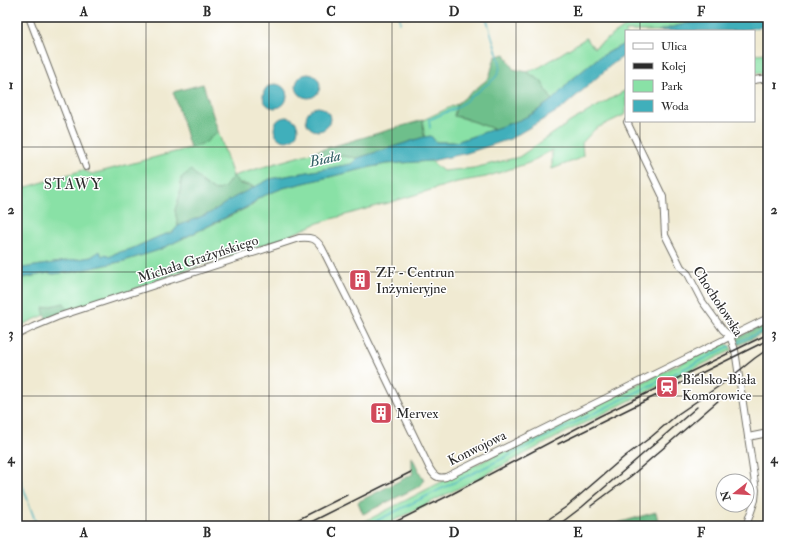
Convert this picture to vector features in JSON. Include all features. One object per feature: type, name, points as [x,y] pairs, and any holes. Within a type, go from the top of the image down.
[{"type":"street","points":[[29,17],[86,167]]},
{"type":"street","points":[[755,80],[768,78]]},
{"type":"street","name":"Chochołowska","points":[[628,122],[663,197],[666,235],[681,267],[688,274],[702,301],[723,330],[730,336],[736,356],[756,490],[755,500],[746,526]]},
{"type":"street","name":"Michała Grażyńskiego","points":[[17,335],[33,327],[90,306],[299,238],[307,237],[314,239]]},
{"type":"street","name":"Konwojowa","points":[[314,239],[322,248],[432,474],[436,477],[446,477],[768,318]]},
{"type":"street","points":[[748,437],[768,433]]},
{"type":"green space","points":[[647,17],[748,17],[688,23],[662,30],[625,30],[625,44],[598,58],[570,81],[552,100],[541,81],[527,72],[540,67],[586,38],[594,48],[626,26]]},
{"type":"green space","points":[[768,53],[768,73],[755,73],[755,54]]},
{"type":"green space","points":[[505,54],[513,69],[527,72],[541,81],[552,100],[534,113],[520,120],[494,129],[454,116],[457,104],[489,78],[495,57]]},
{"type":"green space","points":[[203,84],[218,131],[205,143],[190,148],[173,92]]},
{"type":"green space","points":[[625,91],[625,114],[595,129],[582,143],[583,156],[576,160],[552,169],[552,150],[529,163],[486,177],[457,182],[318,223],[279,240],[183,271],[68,311],[43,308],[45,315],[24,324],[17,329],[17,279],[49,273],[73,272],[124,261],[159,250],[253,205],[258,198],[283,188],[386,164],[431,161],[443,171],[474,168],[519,157],[570,122]]},
{"type":"green space","points":[[457,104],[454,116],[494,129],[456,142],[435,142],[431,136],[424,137],[423,120]]},
{"type":"green space","points":[[423,120],[424,137],[358,158],[341,156],[322,158],[317,151]]},
{"type":"green space","points":[[218,131],[233,176],[317,151],[322,158],[341,156],[358,158],[351,164],[270,179],[256,187],[240,183],[215,191],[203,183],[191,171],[181,178],[180,195],[175,210],[178,226],[173,232],[109,257],[102,256],[100,251],[91,257],[17,269],[17,190],[83,170],[92,174],[190,148],[205,143]]},
{"type":"green space","points":[[191,170],[203,183],[215,191],[224,188],[233,176],[240,184],[256,187],[235,197],[210,213],[178,226],[175,210],[180,195],[181,178]]},
{"type":"green space","points":[[64,303],[68,311],[46,319],[43,308]]},
{"type":"green space","points":[[768,322],[768,331],[739,345],[737,338]]},
{"type":"green space","points":[[722,343],[728,344],[732,350],[574,428],[383,526],[356,526],[447,479]]},
{"type":"green space","points":[[412,457],[424,481],[420,486],[363,514],[358,502],[413,474]]},
{"type":"green space","points":[[656,512],[659,526],[619,526],[618,523]]},
{"type":"water","points":[[748,17],[768,17],[768,26],[744,30],[662,30],[688,23]]},
{"type":"water","points":[[625,44],[625,56],[610,66],[561,109],[510,139],[467,153],[431,161],[386,164],[283,188],[258,198],[253,204],[159,250],[124,261],[73,272],[49,273],[17,279],[17,269],[91,257],[100,251],[102,256],[106,254],[109,257],[116,253],[131,249],[173,232],[178,226],[210,213],[235,197],[270,179],[351,164],[358,158],[424,137],[431,136],[436,142],[456,142],[520,120],[534,113],[552,100],[570,81],[598,58]]},
{"type":"water","points":[[308,74],[317,77],[320,86],[317,95],[308,98],[299,95],[296,86],[299,77]]},
{"type":"water","points":[[275,84],[284,87],[287,96],[284,105],[275,108],[266,105],[263,96],[266,87]]},
{"type":"water","points":[[318,107],[327,110],[330,119],[327,128],[318,131],[309,128],[306,119],[309,110]]},
{"type":"water","points":[[286,117],[295,120],[298,129],[295,138],[286,141],[277,138],[274,129],[277,120]]},
{"type":"waterway","points":[[400,17],[400,23]]},
{"type":"waterway","points":[[431,119],[458,107],[494,79],[498,74],[500,63],[486,17]]},
{"type":"waterway","points":[[429,118],[430,128]]},
{"type":"waterway","points":[[738,342],[768,329]]},
{"type":"waterway","points":[[366,526],[730,346]]},
{"type":"waterway","points":[[17,470],[37,526]]},
{"type":"railway","points":[[387,526],[452,494],[600,416],[768,334]]},
{"type":"railway","points":[[558,444],[768,340]]},
{"type":"railway","points":[[539,526],[566,507],[624,457],[678,414],[725,382],[768,349]]},
{"type":"railway","points":[[591,506],[631,476],[719,400]]},
{"type":"railway","points":[[557,526],[582,507],[697,407]]},
{"type":"railway","points":[[303,526],[411,472]]},
{"type":"railway","points":[[285,526],[347,495]]},
{"type":"place","name":"ZF - Centrun Inżynieryjne","points":[[360,280]]},
{"type":"place","name":"Bielsko-Biała Komorowice","points":[[667,387]]},
{"type":"place","name":"Mervex","points":[[381,413]]},
{"type":"district","name":"STAWY","points":[[73,184]]},
{"type":"water label","name":"Biała","points":[[325,159]]}]
